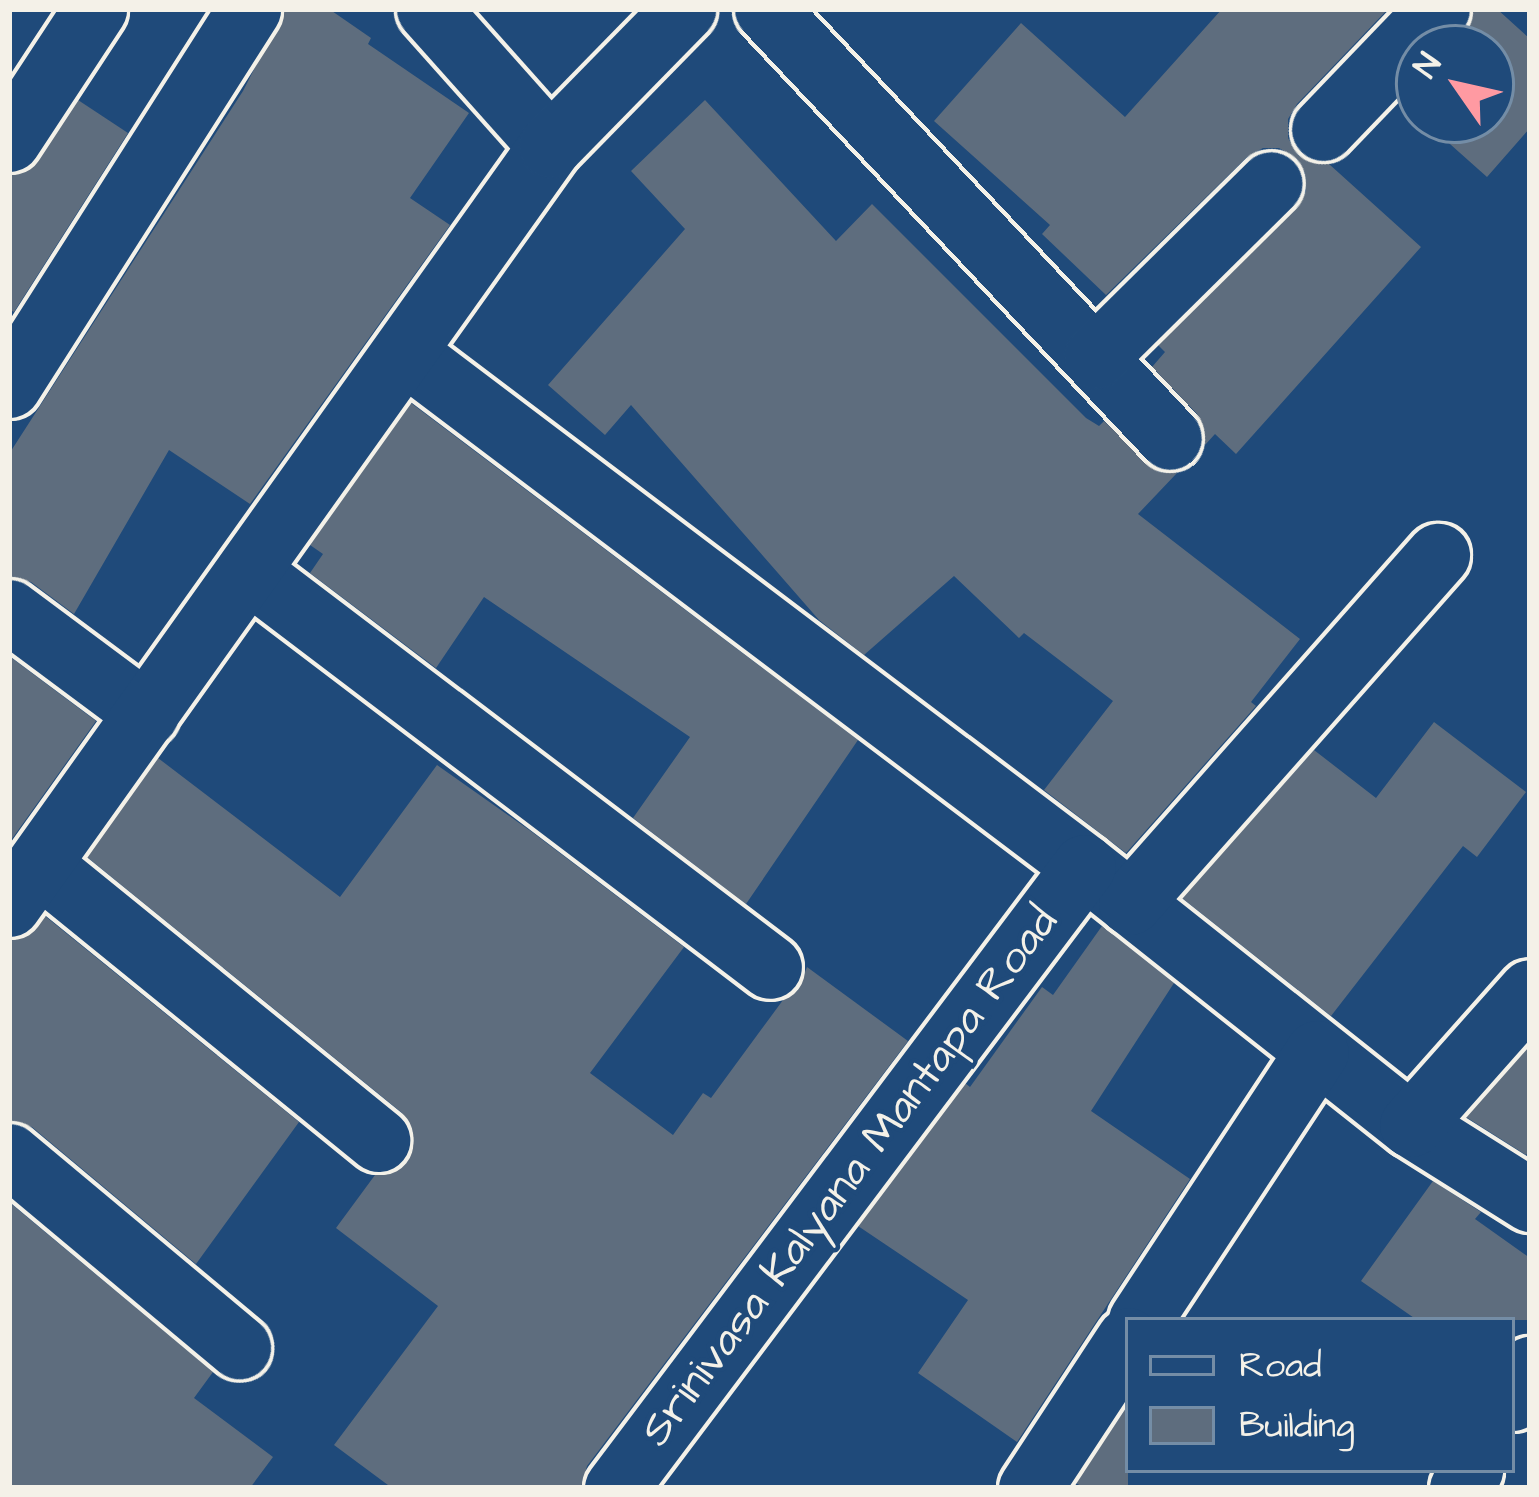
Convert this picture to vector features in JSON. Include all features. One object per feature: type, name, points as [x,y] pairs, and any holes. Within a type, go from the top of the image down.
[{"type":"street","points":[[9,140],[95,9]]},
{"type":"street","points":[[9,386],[249,9]]},
{"type":"street","points":[[428,9],[550,146]]},
{"type":"street","points":[[378,1140],[25,885],[550,146],[684,9]]},
{"type":"street","points":[[766,9],[1170,438]]},
{"type":"street","points":[[1323,128],[1438,9]]},
{"type":"street","points":[[1095,357],[1271,184]]},
{"type":"street","points":[[404,352],[1107,885],[1411,1125],[1530,1200]]},
{"type":"street","name":"Srinivasa Kalyana Mantapa Road","points":[[616,1488],[1107,885],[1438,555]]},
{"type":"street","points":[[248,572],[770,967]]},
{"type":"street","points":[[9,611],[147,714]]},
{"type":"street","points":[[1411,1125],[1530,991]]},
{"type":"street","points":[[1143,1317],[1317,1052]]},
{"type":"street","points":[[9,1156],[239,1347]]},
{"type":"street","points":[[1030,1488],[1125,1344]]},
{"type":"building","points":[[285,9],[329,9],[371,38],[368,44],[469,113],[410,198],[450,225],[250,504],[169,450],[74,614],[31,582],[9,576],[9,454],[243,91]]},
{"type":"building","points":[[1222,9],[1388,9],[1297,104],[1288,119],[1288,138],[1299,156],[1329,164],[1421,247],[1236,454],[1215,434],[1205,445],[1197,414],[1152,367],[1165,352],[1158,345],[1297,208],[1306,191],[1305,173],[1297,159],[1279,148],[1263,148],[1247,157],[1106,295],[1042,234],[1050,225],[934,121],[1021,23],[1125,117]]},
{"type":"building","points":[[1473,9],[1497,9],[1514,24],[1468,24]]},
{"type":"building","points":[[1515,25],[1530,39],[1530,128],[1487,177],[1450,144],[1515,144]]},
{"type":"building","points":[[78,100],[128,133],[14,312],[9,309],[9,176],[38,161]]},
{"type":"building","points":[[705,100],[836,241],[872,204],[1086,418],[1099,426],[1104,421],[1159,472],[1177,473],[1138,514],[1300,639],[1251,702],[1256,706],[1126,853],[1044,790],[1113,701],[1024,633],[1019,638],[954,576],[864,655],[819,620],[631,405],[605,435],[548,385],[685,229],[631,171]]},
{"type":"building","points":[[411,403],[858,740],[746,904],[633,818],[690,737],[484,597],[436,668],[310,573],[323,554],[310,545]]},
{"type":"building","points":[[9,656],[96,721],[9,843]]},
{"type":"building","points":[[1434,722],[1526,792],[1477,857],[1463,846],[1331,1016],[1182,898],[1314,750],[1376,798]]},
{"type":"building","points":[[158,758],[340,897],[437,765],[532,832],[684,947],[590,1073],[673,1135],[703,1093],[711,1098],[783,1000],[798,990],[807,967],[908,1041],[587,1466],[581,1488],[392,1488],[334,1445],[438,1306],[336,1228],[375,1175],[392,1173],[407,1162],[413,1147],[412,1128],[401,1112],[87,857]]},
{"type":"building","points":[[45,916],[299,1122],[196,1264],[32,1127],[9,1120],[9,940],[25,937]]},
{"type":"building","points":[[1102,926],[1174,983],[1091,1111],[1190,1179],[1017,1442],[918,1373],[968,1300],[858,1226],[965,1083],[970,1087],[1042,987],[1053,995]]},
{"type":"building","points":[[1530,1045],[1530,1150],[1526,1155],[1466,1117]]},
{"type":"building","points":[[1433,1181],[1481,1212],[1475,1219],[1530,1258],[1530,1320],[1413,1317],[1361,1281]]},
{"type":"building","points":[[9,1202],[213,1372],[194,1398],[273,1457],[250,1488],[9,1488]]},
{"type":"building","points":[[1125,1410],[1128,1488],[1084,1488],[1076,1483]]}]
